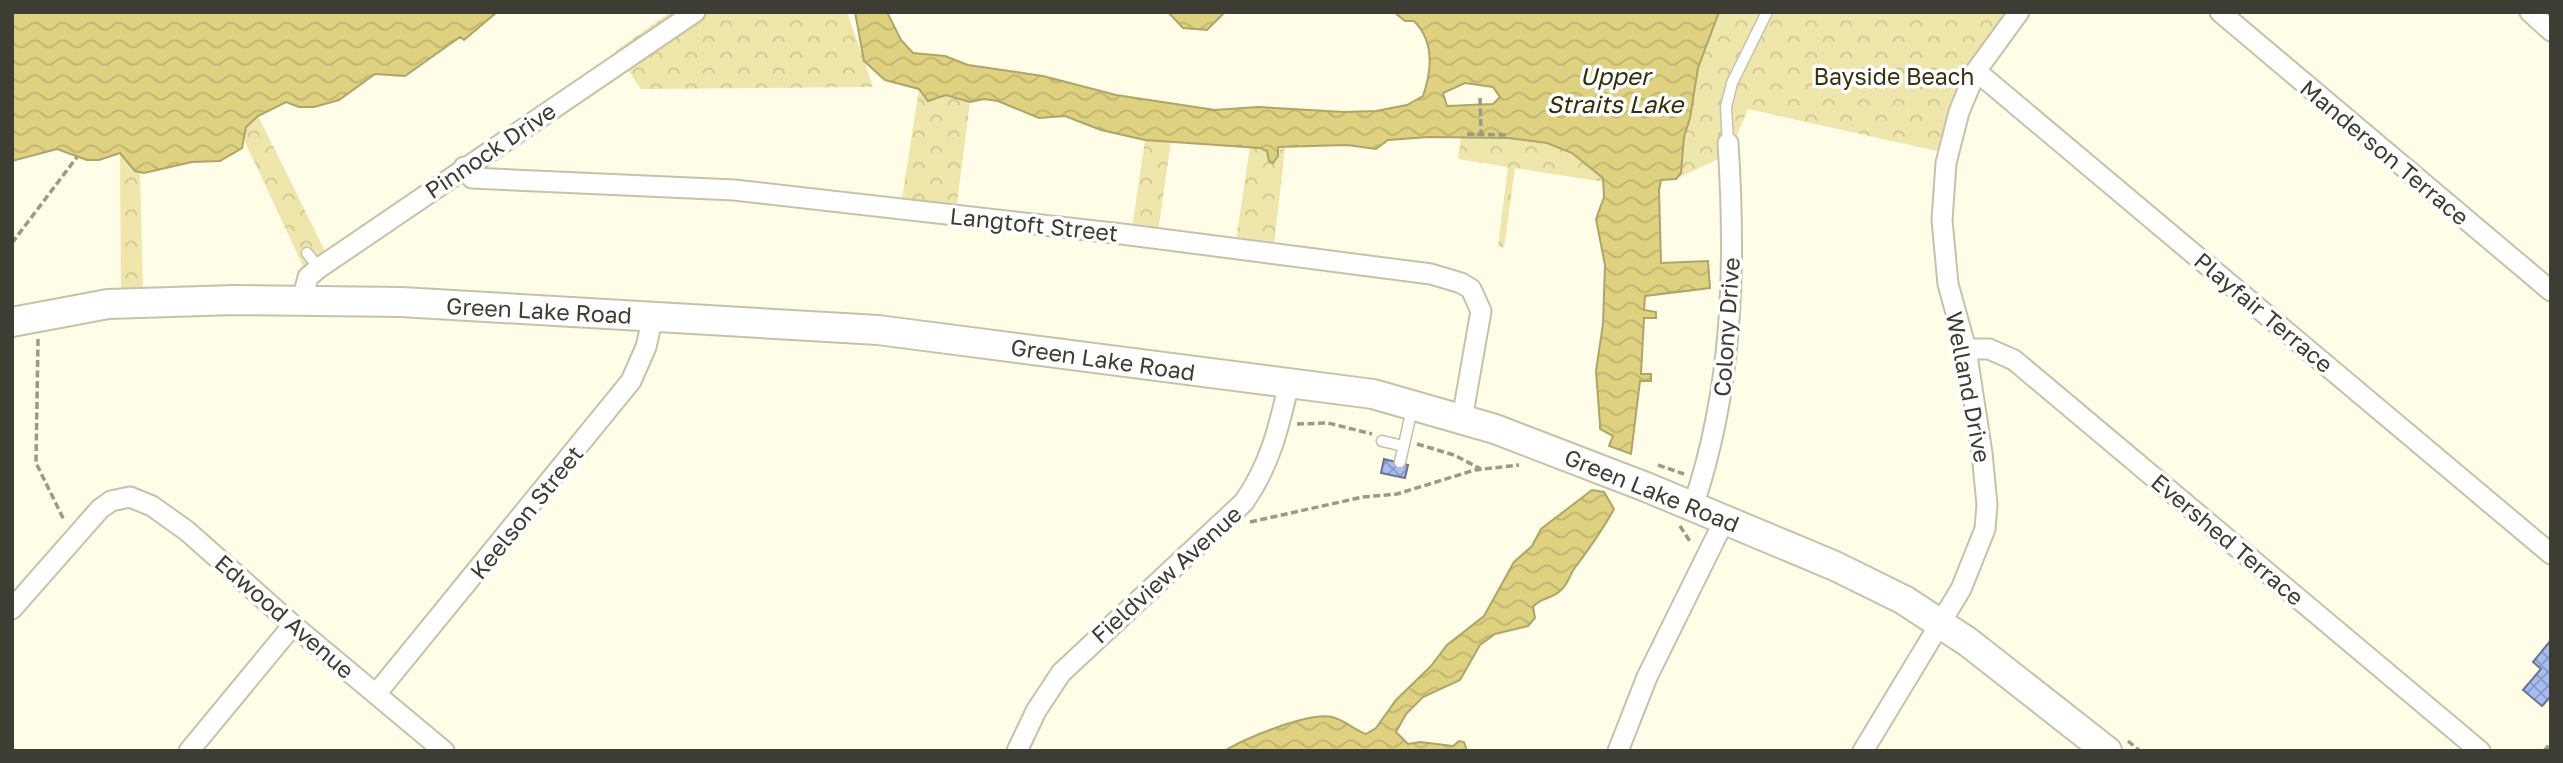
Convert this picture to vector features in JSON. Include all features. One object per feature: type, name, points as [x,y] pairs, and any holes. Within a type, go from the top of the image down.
[{"type":"street","name":"Pinnock Drive","points":[[302,301],[313,260],[464,167],[695,12]]},
{"type":"street","name":"Welland Drive","points":[[1863,751],[1961,589],[1985,529],[1987,505],[1966,349],[1948,284],[1942,220],[1946,163],[1959,112],[1976,71],[2020,12]]},
{"type":"street","name":"Manderson Terrace","points":[[2220,12],[2551,291]]},
{"type":"street","points":[[2530,12],[2551,30]]},
{"type":"street","name":"Playfair Terrace","points":[[1976,71],[2551,554]]},
{"type":"street","name":"Colony Drive","points":[[1685,514],[1715,435],[1724,388],[1732,256],[1728,144]]},
{"type":"street","name":"Langtoft Street","points":[[464,167],[472,178],[734,190],[1122,234],[1431,274],[1461,283],[1471,289],[1481,311],[1462,419]]},
{"type":"street","name":"Green Lake Road","points":[[21,320],[108,304],[401,302],[878,330],[1373,394],[1462,419],[1556,452],[1685,514],[1725,519],[1835,566],[1904,600],[1940,624],[2108,751]]},
{"type":"street","name":"Keelson Street","points":[[376,694],[631,381],[646,347],[653,317]]},
{"type":"street","name":"Evershed Terrace","points":[[1966,349],[1989,349],[2014,360],[2480,751]]},
{"type":"street","name":"Fieldview Avenue","points":[[1017,751],[1036,711],[1061,673],[1093,640],[1228,521],[1262,477],[1276,441],[1289,383]]},
{"type":"street","name":"Edwood Avenue","points":[[72,539],[100,509],[119,498],[142,500],[187,531],[293,625],[444,751]]},
{"type":"street","points":[[1618,751],[1647,677],[1725,519]]},
{"type":"street","points":[[12,609],[72,539]]},
{"type":"street","points":[[189,751],[293,625]]},
{"type":"lane","points":[[1728,144],[1726,107],[1732,83],[1763,14]]},
{"type":"lane","points":[[1400,462],[1413,405]]},
{"type":"lane","points":[[1382,441],[1404,446]]},
{"type":"path","points":[[1480,98],[1481,134]]},
{"type":"path","points":[[1467,134],[1509,135]]},
{"type":"path","points":[[12,243],[77,157]]},
{"type":"path","points":[[21,320],[39,343],[36,463],[72,539]]},
{"type":"path","points":[[1228,521],[1265,520],[1363,497],[1397,494],[1475,470],[1509,464],[1531,465]]},
{"type":"path","points":[[1685,514],[1703,567]]},
{"type":"path","points":[[2544,751],[2551,743]]},
{"type":"green space","points":[[671,12],[847,12],[873,87],[641,89],[615,51]]},
{"type":"green space","name":"Bayside Beach","points":[[1711,12],[2007,12],[1973,60],[1949,114],[1937,151],[1748,109],[1729,154],[1676,179],[1701,48]]},
{"type":"green space","points":[[919,89],[924,98],[937,100],[946,95],[970,102],[956,211],[901,205]]},
{"type":"green space","points":[[258,116],[325,251],[303,266],[245,142],[246,128]]},
{"type":"green space","points":[[1461,137],[1526,140],[1556,147],[1593,169],[1604,182],[1515,168],[1504,248],[1498,246],[1508,167],[1458,159]]},
{"type":"green space","points":[[1145,140],[1171,141],[1158,232],[1132,228]]},
{"type":"green space","points":[[1250,147],[1267,151],[1285,148],[1274,245],[1236,240]]},
{"type":"green space","points":[[120,153],[140,172],[143,291],[121,292]]},
{"type":"water","points":[[12,12],[497,12],[464,40],[460,37],[405,76],[375,74],[339,100],[314,107],[299,107],[286,102],[258,116],[246,127],[242,148],[220,161],[192,162],[144,173],[135,171],[120,153],[99,160],[87,160],[57,149],[12,161]]},
{"type":"water","name":"Upper Straits Lake","points":[[855,12],[887,12],[901,40],[913,53],[945,56],[968,65],[1043,76],[1116,95],[1215,110],[1258,107],[1376,111],[1407,105],[1423,96],[1428,76],[1429,56],[1425,38],[1414,21],[1405,21],[1394,12],[1719,12],[1698,68],[1690,118],[1684,137],[1681,173],[1676,179],[1661,180],[1659,190],[1661,263],[1708,261],[1710,288],[1645,296],[1644,310],[1656,312],[1656,318],[1644,318],[1641,374],[1651,374],[1651,381],[1640,381],[1631,454],[1609,446],[1613,436],[1600,429],[1596,371],[1603,324],[1605,265],[1596,219],[1604,197],[1603,178],[1572,153],[1547,143],[1509,138],[1428,137],[1388,140],[1376,149],[1347,145],[1278,147],[1278,156],[1273,163],[1269,161],[1267,151],[1260,148],[1145,140],[1101,130],[1065,116],[1039,118],[998,101],[984,99],[970,102],[946,95],[928,101],[919,89],[885,80],[864,61]],"holes":[[[1465,83],[1493,87],[1500,97],[1493,104],[1447,106],[1443,93]]]},
{"type":"water","points":[[1168,12],[1225,12],[1207,30],[1183,28]]},
{"type":"water","points":[[1592,490],[1604,492],[1614,509],[1565,586],[1533,607],[1535,618],[1528,626],[1495,634],[1480,645],[1460,680],[1423,697],[1406,714],[1396,732],[1408,744],[1420,742],[1453,746],[1459,741],[1464,742],[1467,751],[1224,751],[1262,733],[1321,716],[1341,720],[1366,734],[1376,728],[1396,700],[1431,666],[1447,645],[1484,616],[1514,562],[1532,546],[1541,529]]},
{"type":"building","points":[[1384,459],[1408,465],[1405,478],[1381,473]]},
{"type":"building","points":[[2551,640],[2551,696],[2542,706],[2523,690],[2541,669],[2533,662]]}]
